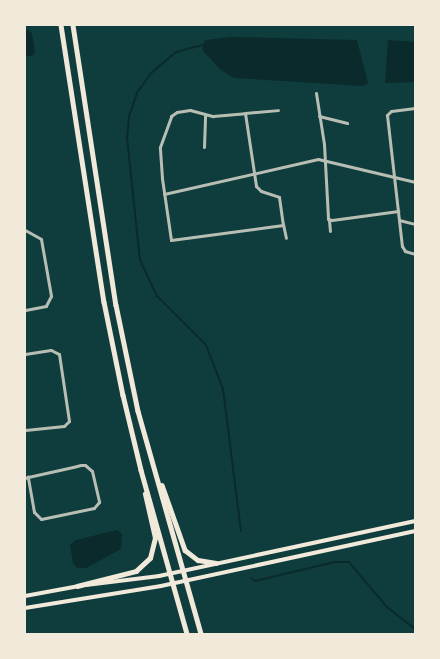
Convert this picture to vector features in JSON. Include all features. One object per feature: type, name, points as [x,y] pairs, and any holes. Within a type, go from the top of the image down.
[{"type":"main road","points":[[25,596],[77,586],[136,571],[150,558],[155,538],[104,302],[61,25]]},
{"type":"main road","points":[[73,25],[116,305],[138,411],[201,634]]},
{"type":"main road","points":[[153,463],[185,550],[198,560],[216,563]]},
{"type":"main road","points":[[141,470],[187,634]]},
{"type":"main road","points":[[77,586],[122,582],[170,573],[415,521]]},
{"type":"main road","points":[[25,608],[174,584],[415,531]]},
{"type":"street","points":[[316,93],[324,144],[323,160],[330,231]]},
{"type":"street","points":[[415,108],[391,111],[387,116],[402,246],[406,252],[415,254]]},
{"type":"street","points":[[278,110],[205,115],[194,111],[182,111],[173,114],[160,147],[164,194],[170,236],[173,240],[280,227],[283,224]]},
{"type":"street","points":[[245,113],[253,173],[258,189],[279,197],[286,238]]},
{"type":"street","points":[[204,147],[205,115]]},
{"type":"street","points":[[319,116],[347,124]]},
{"type":"street","points":[[164,194],[253,173],[323,160],[415,182]]},
{"type":"street","points":[[329,220],[398,210]]},
{"type":"street","points":[[399,220],[415,224]]},
{"type":"street","points":[[25,230],[41,239],[51,296],[46,306],[25,310]]},
{"type":"street","points":[[25,354],[51,350],[59,354],[69,421],[64,426],[25,430]]},
{"type":"street","points":[[86,465],[92,471],[99,502],[94,508],[41,519],[34,512],[27,478],[86,465]]},
{"type":"water","points":[[25,29],[31,32],[33,39],[35,52],[32,56],[25,56]]},
{"type":"water","points":[[231,37],[357,40],[368,83],[363,86],[234,78],[221,70],[202,50],[205,40]]},
{"type":"water","points":[[388,40],[415,42],[415,82],[385,83]]},
{"type":"water","points":[[117,530],[122,534],[121,549],[86,568],[77,568],[73,563],[70,545],[76,540]]},
{"type":"waterway","points":[[206,44],[176,52],[152,72],[137,93],[129,116],[127,137],[140,260],[157,296],[206,345],[223,389],[241,531]]},
{"type":"waterway","points":[[251,578],[255,581],[335,562],[349,562],[387,607],[415,629]]}]
